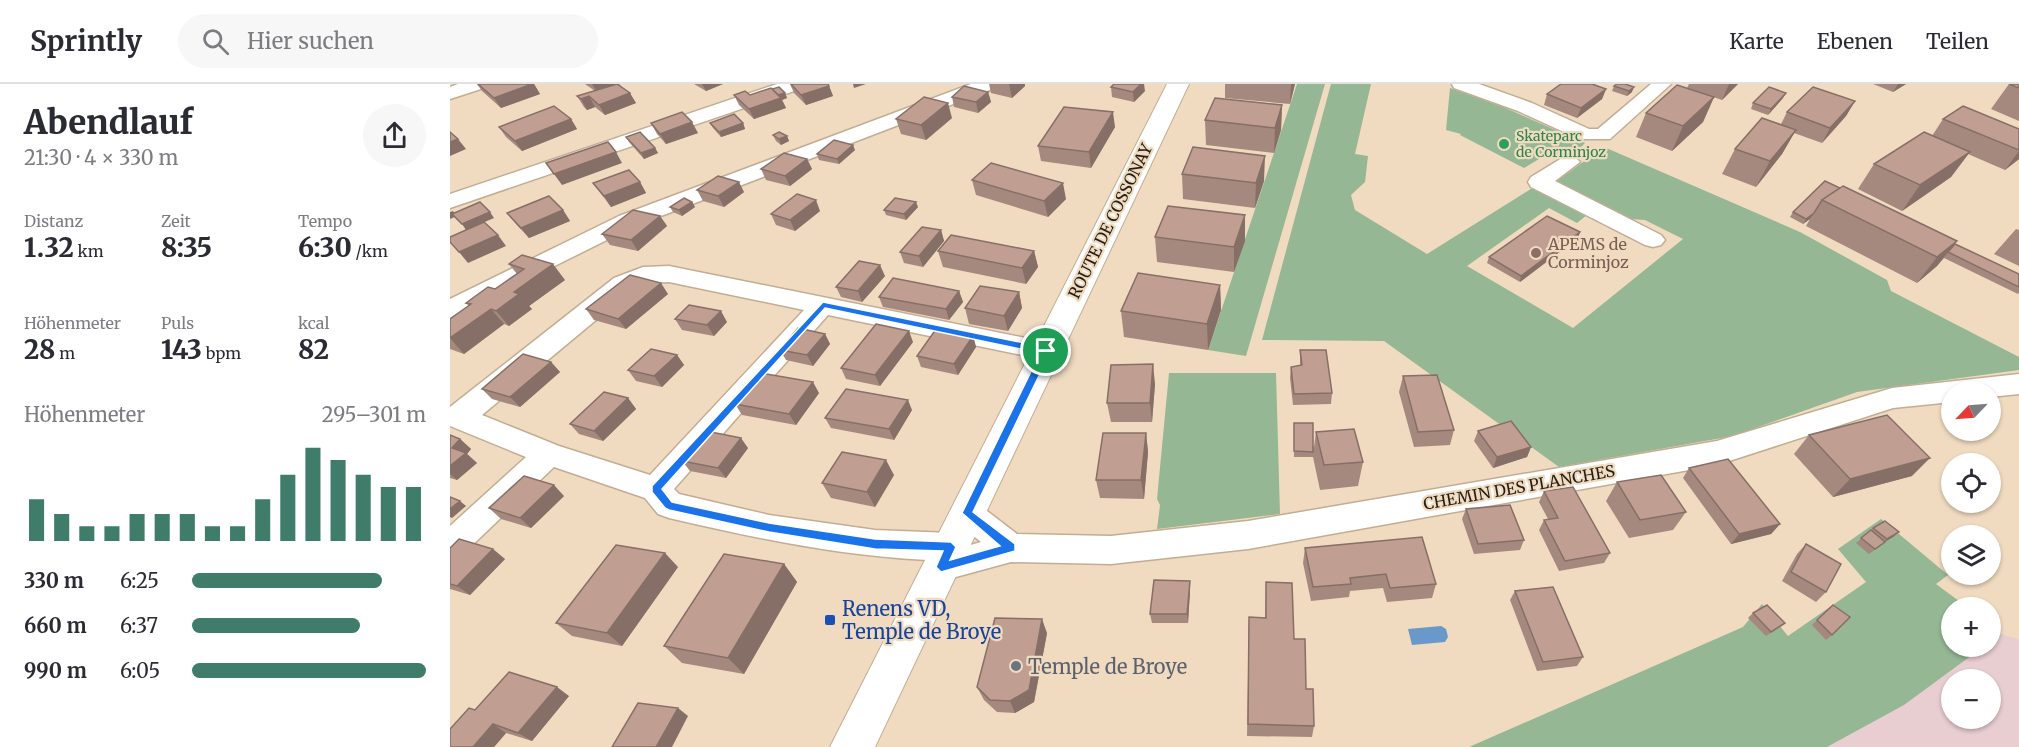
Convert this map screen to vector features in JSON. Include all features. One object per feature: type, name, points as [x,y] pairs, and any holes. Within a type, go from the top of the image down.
[{"type":"main road","name":"ROUTE DE COSSONAY","points":[[852,747],[1178,84]]},
{"type":"street","points":[[450,93],[477,84]]},
{"type":"street","points":[[450,201],[796,84]]},
{"type":"street","points":[[450,309],[627,221],[988,84]]},
{"type":"street","points":[[1461,84],[1525,107],[1586,135],[1603,135],[1662,84]]},
{"type":"street","points":[[1569,162],[1539,182],[1653,240]]},
{"type":"street","points":[[823,305],[656,489],[549,454],[458,417],[624,284],[643,275],[669,274],[823,305],[1046,351]]},
{"type":"street","name":"CHEMIN DES PLANCHES","points":[[656,489],[669,505],[769,528],[875,544],[953,542],[1011,548],[1111,550],[1248,535],[1716,453],[1892,398],[2019,384]]},
{"type":"street","points":[[450,546],[549,454]]},
{"type":"street","points":[[953,542],[1011,548]]},
{"type":"shaded area","points":[[2001,634],[2019,639],[2019,747],[1827,747],[1904,705],[1941,678],[1941,729],[2001,729],[2001,669],[1953,669],[1969,657],[2001,657]]},
{"type":"green space","points":[[1297,84],[1325,84],[1246,356],[1208,350]]},
{"type":"green space","points":[[1331,84],[1371,84],[1355,154],[1368,156],[1365,182],[1351,195],[1355,210],[1427,254],[1534,187],[1588,214],[1577,223],[1549,208],[1467,266],[1573,328],[1683,239],[1645,220],[1630,219],[1554,183],[1604,147],[1800,232],[1887,280],[1891,291],[2019,357],[2019,370],[1857,392],[1733,436],[1559,467],[1384,341],[1262,340]]},
{"type":"green space","points":[[1450,88],[1503,107],[1585,143],[1575,153],[1562,159],[1549,153],[1524,168],[1461,134],[1446,130]]},
{"type":"green space","points":[[1169,373],[1276,373],[1280,514],[1157,529],[1160,505],[1157,499]]},
{"type":"green space","points":[[1881,519],[1941,569],[1941,580],[1936,584],[1954,597],[1941,597],[1941,657],[1969,657],[1953,669],[1941,669],[1941,678],[1904,705],[1827,747],[1469,747],[1743,627],[1762,604],[1788,636],[1866,582],[1838,549]]},
{"type":"water","points":[[1441,626],[1446,629],[1448,637],[1445,642],[1412,645],[1408,629]]},
{"type":"building","points":[[478,84],[532,84],[494,98]]},
{"type":"building","points":[[617,84],[630,93],[599,105],[589,96],[581,99],[577,96]]},
{"type":"building","points":[[791,84],[828,84],[829,86],[801,95]]},
{"type":"building","points":[[1114,84],[1141,84],[1133,92],[1111,87]]},
{"type":"building","points":[[1561,84],[1592,84],[1606,89],[1581,108],[1547,94]]},
{"type":"building","points":[[1617,84],[1634,87],[1629,91],[1614,86]]},
{"type":"building","points":[[1677,85],[1714,97],[1683,126],[1646,113]]},
{"type":"building","points":[[964,86],[988,92],[976,102],[952,97]]},
{"type":"building","points":[[779,87],[785,93],[778,95],[772,89]]},
{"type":"building","points":[[1769,87],[1786,93],[1771,109],[1753,103]]},
{"type":"building","points":[[1813,87],[1855,101],[1830,128],[1787,112]]},
{"type":"building","points":[[771,88],[781,98],[749,109],[734,95],[745,91],[750,95]]},
{"type":"building","points":[[924,97],[948,103],[921,125],[896,119]]},
{"type":"building","points":[[1215,98],[1282,105],[1275,128],[1205,120]]},
{"type":"building","points":[[554,106],[571,119],[515,141],[499,127]]},
{"type":"building","points":[[1963,106],[2019,129],[2019,150],[1943,119]]},
{"type":"building","points":[[1064,107],[1113,112],[1089,152],[1038,146]]},
{"type":"building","points":[[682,112],[692,122],[660,134],[651,123]]},
{"type":"building","points":[[734,114],[743,123],[719,132],[710,123]]},
{"type":"building","points":[[1762,118],[1796,130],[1770,161],[1735,149]]},
{"type":"building","points":[[450,132],[458,139],[450,142]]},
{"type":"building","points":[[640,132],[655,148],[641,153],[626,137]]},
{"type":"building","points":[[779,132],[787,136],[779,139],[773,135]]},
{"type":"building","points":[[1924,132],[1970,152],[1920,185],[1874,164]]},
{"type":"building","points":[[834,140],[853,145],[837,159],[817,154]]},
{"type":"building","points":[[608,142],[616,152],[554,174],[546,163]]},
{"type":"building","points":[[1193,147],[1265,156],[1256,183],[1182,174]]},
{"type":"building","points":[[784,153],[807,159],[785,176],[761,169]]},
{"type":"building","points":[[991,163],[1063,183],[1044,201],[972,180]]},
{"type":"building","points":[[629,170],[640,182],[604,196],[593,183]]},
{"type":"building","points":[[718,176],[739,182],[718,196],[697,190]]},
{"type":"building","points":[[1825,181],[1840,188],[1822,200],[1814,213],[1806,219],[1793,212]]},
{"type":"building","points":[[1843,186],[1957,241],[1937,257],[1822,200]]},
{"type":"building","points":[[797,194],[816,200],[790,220],[771,214]]},
{"type":"building","points":[[549,196],[563,210],[521,228],[507,213]]},
{"type":"building","points":[[684,198],[692,202],[679,210],[670,207]]},
{"type":"building","points":[[895,198],[916,202],[904,214],[884,210]]},
{"type":"building","points":[[480,202],[490,212],[462,224],[452,214]]},
{"type":"building","points":[[1168,206],[1245,215],[1234,247],[1155,237]]},
{"type":"building","points":[[633,210],[660,216],[631,240],[602,234]]},
{"type":"building","points":[[1547,216],[1580,232],[1521,276],[1489,257]]},
{"type":"building","points":[[484,222],[498,235],[459,252],[450,242],[450,237]]},
{"type":"building","points":[[922,227],[941,230],[919,256],[900,252]]},
{"type":"building","points":[[951,235],[1034,251],[1022,268],[938,251]]},
{"type":"building","points":[[1955,244],[2019,274],[2019,287],[1948,252]]},
{"type":"building","points":[[522,255],[553,264],[514,292],[519,294],[496,311],[491,309],[450,338],[450,319],[471,304],[466,303],[488,287],[495,289],[524,269],[509,264]]},
{"type":"building","points":[[859,261],[880,265],[858,291],[836,287]]},
{"type":"building","points":[[1138,273],[1220,285],[1207,324],[1121,311]]},
{"type":"building","points":[[630,275],[661,283],[618,319],[586,309]]},
{"type":"building","points":[[893,278],[959,291],[946,309],[879,297]]},
{"type":"building","points":[[980,286],[1019,292],[1004,316],[965,308]]},
{"type":"building","points":[[689,305],[721,311],[707,325],[675,319]]},
{"type":"building","points":[[876,324],[909,331],[875,375],[841,368]]},
{"type":"building","points":[[798,328],[825,334],[807,355],[780,350]]},
{"type":"building","points":[[936,329],[973,336],[954,364],[917,356]]},
{"type":"building","points":[[651,349],[677,355],[654,376],[628,370]]},
{"type":"building","points":[[1300,350],[1326,350],[1332,393],[1294,394],[1291,367],[1302,365]]},
{"type":"building","points":[[523,354],[551,362],[510,397],[482,389]]},
{"type":"building","points":[[1153,364],[1150,403],[1107,403],[1111,365]]},
{"type":"building","points":[[760,373],[813,382],[789,414],[735,404]]},
{"type":"building","points":[[1437,375],[1454,430],[1418,432],[1403,376]]},
{"type":"building","points":[[846,389],[908,400],[889,429],[825,418]]},
{"type":"building","points":[[604,392],[628,398],[594,431],[570,424]]},
{"type":"building","points":[[1887,415],[1930,458],[1850,479],[1809,435]]},
{"type":"building","points":[[1511,421],[1531,447],[1497,457],[1478,431]]},
{"type":"building","points":[[1294,423],[1313,423],[1313,452],[1294,451]]},
{"type":"building","points":[[1354,429],[1363,462],[1324,465],[1316,432]]},
{"type":"building","points":[[706,431],[741,438],[718,468],[682,461]]},
{"type":"building","points":[[1103,433],[1146,433],[1141,480],[1096,480]]},
{"type":"building","points":[[450,435],[460,439],[452,448],[466,453],[450,466]]},
{"type":"building","points":[[842,452],[886,460],[867,492],[822,483]]},
{"type":"building","points":[[1728,459],[1780,524],[1739,534],[1689,468]]},
{"type":"building","points":[[1661,475],[1686,512],[1640,520],[1617,482]]},
{"type":"building","points":[[524,476],[554,485],[520,518],[489,508]]},
{"type":"building","points":[[1573,487],[1610,553],[1565,561],[1544,520],[1558,518],[1544,491]]},
{"type":"building","points":[[450,497],[460,501],[450,509]]},
{"type":"building","points":[[1510,505],[1524,540],[1478,544],[1466,509]]},
{"type":"building","points":[[1885,521],[1899,532],[1887,539],[1873,528]]},
{"type":"building","points":[[1871,530],[1885,542],[1875,549],[1861,538]]},
{"type":"building","points":[[1422,537],[1436,584],[1390,588],[1386,574],[1350,578],[1351,584],[1313,587],[1305,548]]},
{"type":"building","points":[[459,539],[493,549],[457,586],[450,584],[450,548]]},
{"type":"building","points":[[1806,544],[1841,564],[1826,592],[1791,572]]},
{"type":"building","points":[[616,545],[665,553],[607,633],[556,623]]},
{"type":"building","points":[[724,554],[784,564],[728,658],[664,646]]},
{"type":"building","points":[[1154,580],[1190,581],[1187,614],[1150,614]]},
{"type":"building","points":[[1266,582],[1292,583],[1294,639],[1305,639],[1306,689],[1313,689],[1314,726],[1248,724],[1249,617],[1266,618]]},
{"type":"building","points":[[1553,587],[1583,657],[1543,662],[1515,591]]},
{"type":"building","points":[[1767,605],[1785,623],[1771,632],[1753,613]]},
{"type":"building","points":[[1833,605],[1850,617],[1832,635],[1817,620]]},
{"type":"building","name":"Temple de Broye","points":[[995,618],[1042,619],[1029,690],[1010,701],[990,700],[977,687]]},
{"type":"building","points":[[509,672],[557,687],[518,733],[493,724],[473,747],[450,747],[450,729],[469,708],[475,710]]},
{"type":"building","points":[[638,703],[678,708],[656,747],[612,747]]},
{"type":"place","name":"Skateparc de Corminjoz","points":[[1504,144]]},
{"type":"place","name":"APEMS de Corminjoz","points":[[1536,253]]},
{"type":"place","name":"Renens VD, Temple de Broye","points":[[830,620]]},
{"type":"place","name":"Temple de Broye","points":[[1016,666]]},
{"type":"route","points":[[823,305],[1046,351],[967,513],[1011,548],[941,567],[951,547],[875,544],[769,528],[669,505],[656,489],[823,305]]}]
